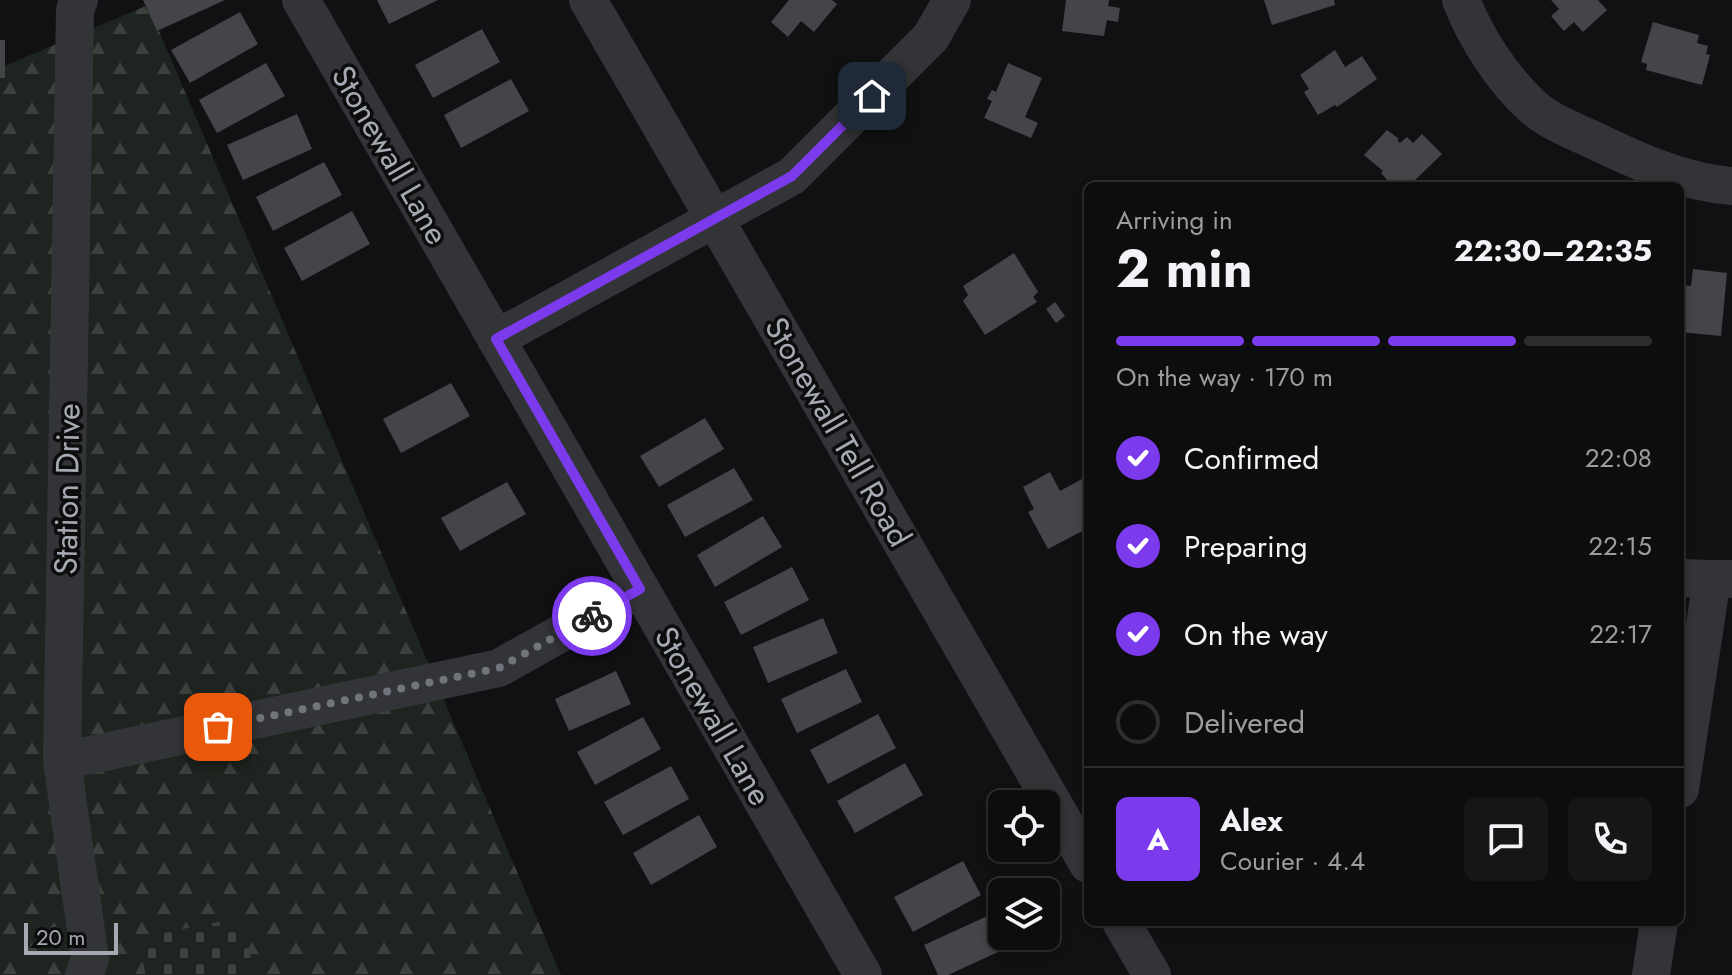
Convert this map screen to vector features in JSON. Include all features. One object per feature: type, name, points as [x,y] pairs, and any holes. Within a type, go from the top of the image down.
[{"type":"street","name":"Station Drive","points":[[79,0],[75,10],[62,761],[90,959],[84,975]]},
{"type":"street","name":"Stonewall Lane","points":[[301,0],[863,975]]},
{"type":"street","name":"Stonewall Tell Road","points":[[588,0],[1084,857]]},
{"type":"street","points":[[496,339],[792,176],[931,37],[952,0]]},
{"type":"street","points":[[1461,0],[1472,29],[1518,93],[1536,110],[1637,161],[1703,184],[1732,186]]},
{"type":"street","points":[[1684,759],[1708,579]]},
{"type":"street","points":[[62,761],[499,668],[640,589]]},
{"type":"street","points":[[1123,926],[1152,975]]},
{"type":"street","points":[[1651,975],[1658,926]]},
{"type":"green space","points":[[148,5],[561,975],[0,975],[0,68]]},
{"type":"green space","points":[[239,918],[256,975],[145,975],[142,937]]},
{"type":"building","points":[[143,0],[225,0],[157,31]]},
{"type":"building","points":[[377,0],[438,0],[389,24]]},
{"type":"building","points":[[789,0],[832,0],[837,4],[814,32],[801,21],[788,37],[771,22]]},
{"type":"building","points":[[1066,0],[1109,0],[1108,6],[1120,8],[1118,22],[1107,20],[1104,36],[1062,31]]},
{"type":"building","points":[[1264,0],[1334,0],[1335,5],[1272,25]]},
{"type":"building","points":[[1551,0],[1598,0],[1607,10],[1583,32],[1574,22],[1564,31],[1551,16],[1559,9]]},
{"type":"building","points":[[240,12],[258,44],[190,83],[171,50]]},
{"type":"building","points":[[1653,22],[1699,35],[1697,43],[1708,46],[1706,54],[1710,55],[1702,85],[1646,70],[1647,64],[1641,62]]},
{"type":"building","points":[[482,29],[500,62],[433,98],[415,65]]},
{"type":"building","points":[[0,40],[5,40],[5,78],[0,78]]},
{"type":"building","points":[[1335,50],[1345,67],[1362,56],[1377,79],[1337,107],[1335,105],[1318,115],[1304,92],[1309,89],[1300,75]]},
{"type":"building","points":[[266,63],[285,96],[217,133],[199,100]]},
{"type":"building","points":[[1008,63],[1042,78],[1025,117],[1038,123],[1031,138],[984,118],[992,101],[987,99],[992,90],[996,92]]},
{"type":"building","points":[[511,79],[529,111],[461,148],[444,115]]},
{"type":"building","points":[[297,114],[312,149],[243,180],[227,145]]},
{"type":"building","points":[[1387,130],[1400,143],[1407,137],[1413,143],[1422,134],[1442,154],[1413,182],[1389,182],[1381,173],[1383,171],[1364,155]]},
{"type":"building","points":[[324,162],[342,195],[273,231],[256,197]]},
{"type":"building","points":[[352,211],[370,244],[302,281],[284,248]]},
{"type":"building","points":[[1014,253],[1038,292],[1033,297],[1037,302],[985,335],[963,301],[968,295],[963,286]]},
{"type":"building","points":[[1693,269],[1727,273],[1721,336],[1684,332],[1684,285],[1691,286]]},
{"type":"building","points":[[1055,302],[1065,316],[1056,323],[1046,309]]},
{"type":"building","points":[[451,383],[470,416],[401,453],[383,419]]},
{"type":"building","points":[[705,418],[724,449],[659,487],[640,456]]},
{"type":"building","points":[[734,468],[753,500],[685,537],[667,505]]},
{"type":"building","points":[[1050,472],[1060,491],[1082,479],[1084,530],[1048,549],[1028,512],[1034,509],[1023,487]]},
{"type":"building","points":[[507,482],[526,514],[460,551],[441,518]]},
{"type":"building","points":[[763,516],[782,547],[715,587],[697,555]]},
{"type":"building","points":[[792,567],[809,600],[741,635],[724,602]]},
{"type":"building","points":[[823,618],[838,653],[768,683],[753,647]]},
{"type":"building","points":[[846,669],[862,702],[797,733],[781,699]]},
{"type":"building","points":[[616,671],[631,704],[569,731],[555,699]]},
{"type":"building","points":[[878,714],[896,748],[828,784],[810,750]]},
{"type":"building","points":[[643,717],[661,749],[595,785],[577,752]]},
{"type":"building","points":[[905,763],[923,795],[855,833],[837,801]]},
{"type":"building","points":[[671,766],[689,799],[623,835],[604,802]]},
{"type":"building","points":[[699,815],[717,847],[651,885],[633,853]]},
{"type":"building","points":[[963,861],[981,895],[913,932],[894,897]]},
{"type":"building","points":[[988,916],[988,950],[1002,950],[948,975],[938,975],[924,945]]},
{"type":"way so far","points":[[218,727],[499,668],[592,616]]},
{"type":"route","points":[[592,616],[640,589],[496,339],[792,176],[872,96]]}]
